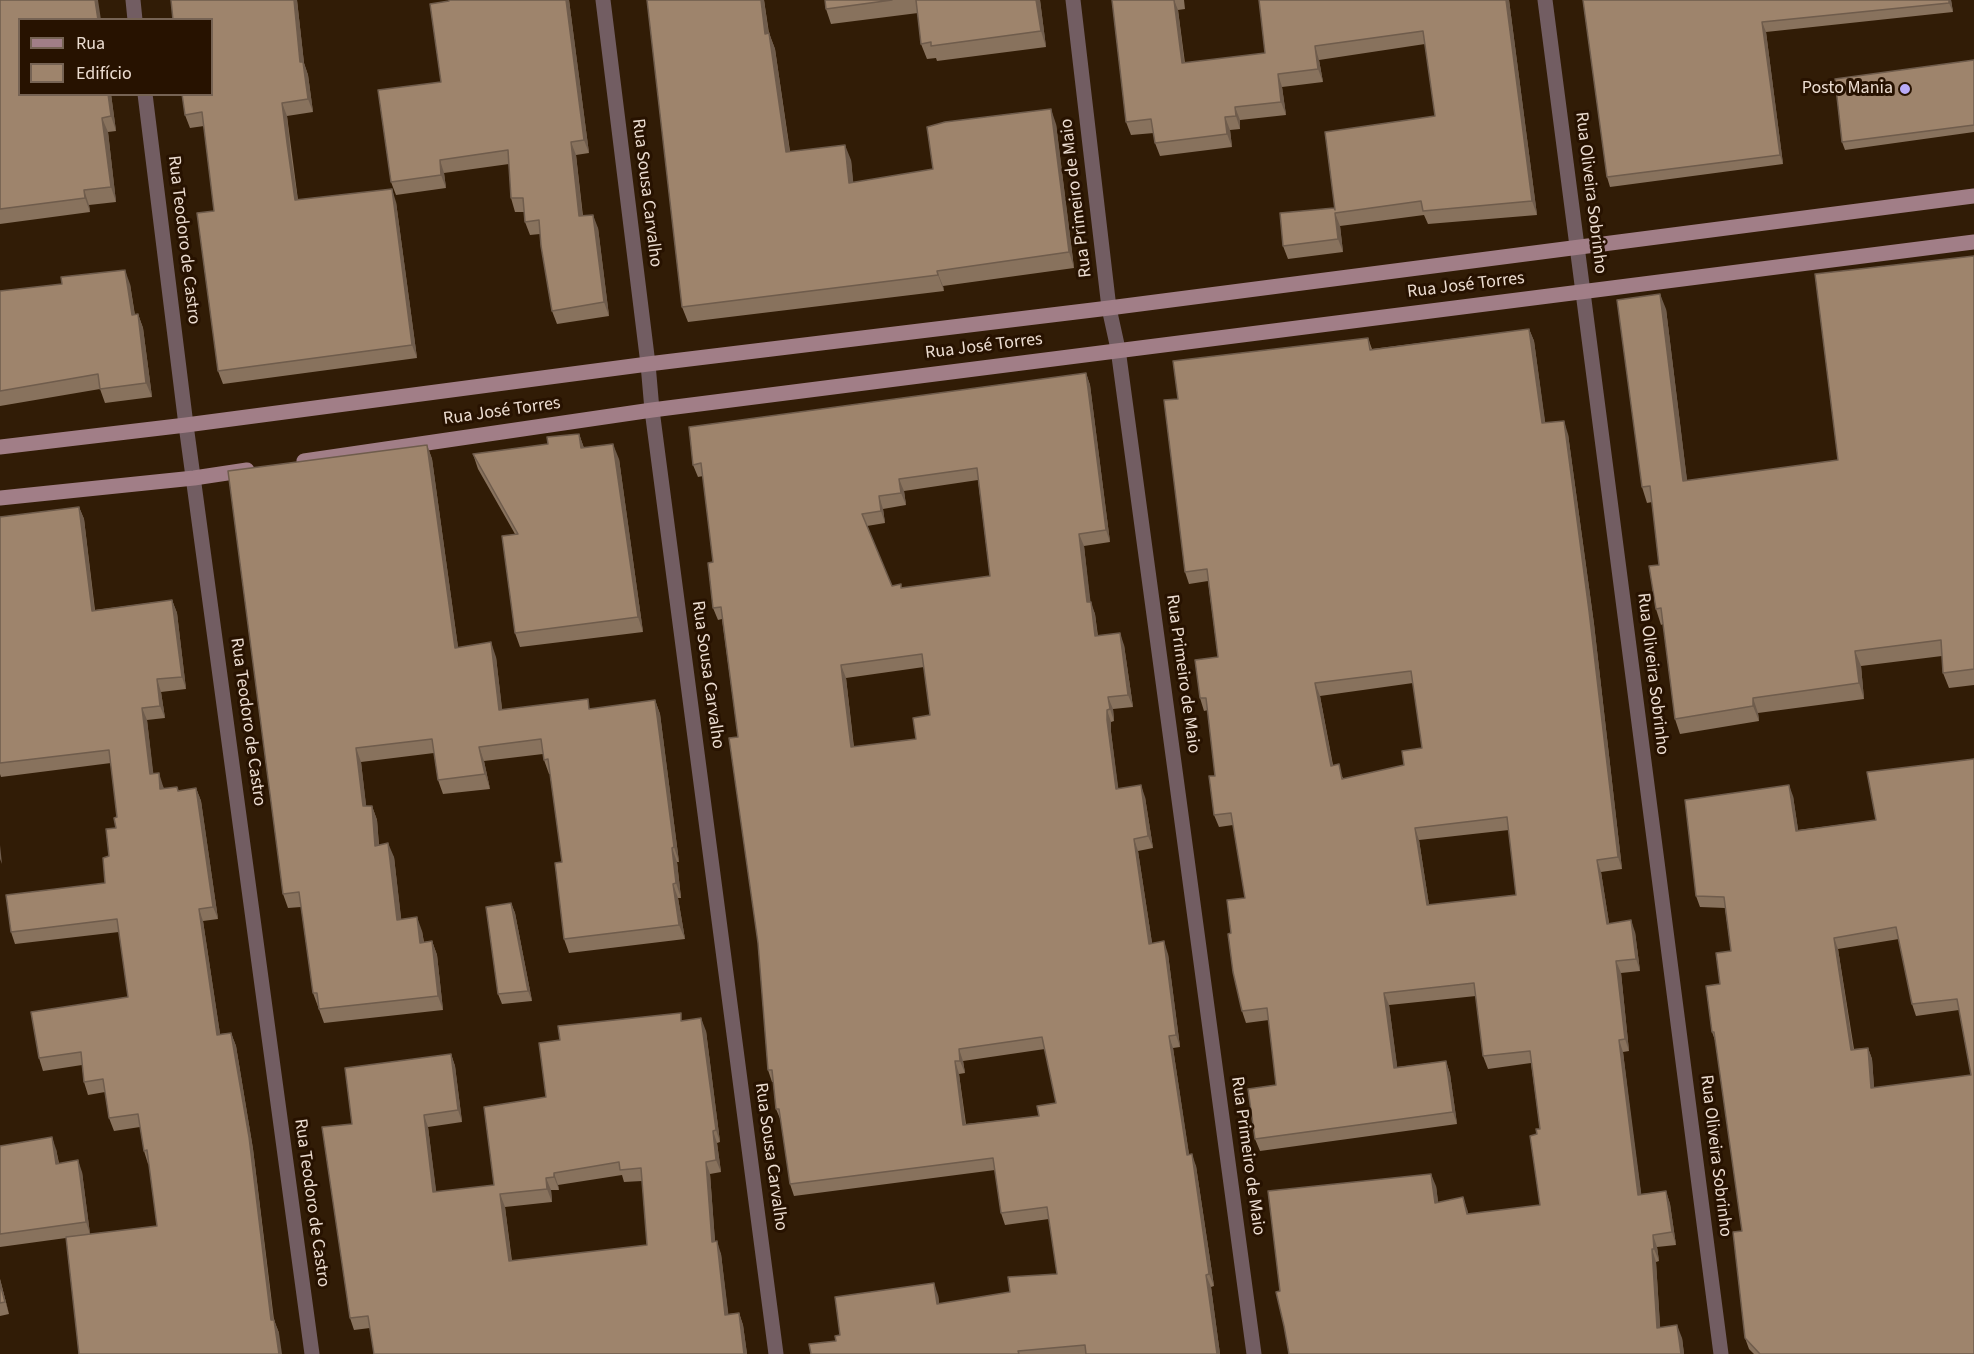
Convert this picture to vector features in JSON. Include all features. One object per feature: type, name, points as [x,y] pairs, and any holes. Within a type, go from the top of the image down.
[{"type":"street","points":[[133,0],[135,18]]},
{"type":"street","name":"Rua Sousa Carvalho","points":[[603,0],[652,410],[776,1354]]},
{"type":"street","name":"Rua Primeiro de Maio","points":[[1073,0],[1109,308],[1118,349],[1254,1354]]},
{"type":"street","name":"Rua Oliveira Sobrinho","points":[[1545,0],[1721,1354]]},
{"type":"street","name":"Rua Teodoro de Castro","points":[[145,96],[186,425],[312,1354]]},
{"type":"street","name":"Rua José Torres","points":[[0,447],[1109,308],[1974,196]]},
{"type":"street","name":"Rua José Torres","points":[[288,464],[652,410],[1974,242]]},
{"type":"street","points":[[0,498],[265,467]]},
{"type":"building","points":[[0,0],[95,0],[98,18],[18,18],[18,96],[108,96],[111,116],[102,118],[111,187],[84,190],[85,198],[0,209]]},
{"type":"building","points":[[171,0],[294,0],[300,62],[303,62],[308,99],[282,103],[295,200],[392,189],[412,345],[218,371],[197,213],[214,211],[202,112],[185,115],[182,96],[213,96],[213,18],[173,18]]},
{"type":"building","points":[[449,0],[566,0],[584,140],[571,142],[579,216],[593,215],[604,302],[552,311],[539,220],[525,222],[523,198],[511,198],[508,150],[440,160],[441,175],[391,182],[378,90],[441,82],[430,4]]},
{"type":"building","points":[[647,0],[761,0],[765,34],[769,33],[786,152],[845,145],[849,183],[933,169],[927,127],[945,122],[1051,109],[1069,252],[937,271],[938,275],[682,307]]},
{"type":"building","points":[[825,0],[892,0],[826,9]]},
{"type":"building","points":[[916,0],[1036,0],[1041,31],[931,46],[931,42],[921,44]]},
{"type":"building","points":[[1112,0],[1174,0],[1182,63],[1265,53],[1259,0],[1506,0],[1532,201],[1423,211],[1421,201],[1335,213],[1338,239],[1283,246],[1280,213],[1334,208],[1335,210],[1325,132],[1435,116],[1423,31],[1315,46],[1318,69],[1278,74],[1281,102],[1235,107],[1236,116],[1225,117],[1227,134],[1155,143],[1151,119],[1126,122]]},
{"type":"building","points":[[1583,0],[1949,0],[1949,3],[1762,22],[1780,155],[1607,177]]},
{"type":"building","points":[[1974,60],[1974,125],[1842,142],[1835,79]]},
{"type":"building","points":[[1974,256],[1974,669],[1943,673],[1941,640],[1855,651],[1859,683],[1753,698],[1753,706],[1675,719],[1661,608],[1656,609],[1649,566],[1659,565],[1650,486],[1642,487],[1617,300],[1660,294],[1683,481],[1838,460],[1815,274]]},
{"type":"building","points":[[125,270],[132,315],[138,314],[146,383],[100,389],[98,374],[0,391],[0,291],[62,284],[61,277]]},
{"type":"building","points":[[1529,329],[1542,423],[1564,421],[1618,857],[1597,860],[1607,924],[1631,920],[1636,959],[1616,961],[1625,1039],[1619,1040],[1638,1195],[1666,1191],[1672,1232],[1653,1235],[1654,1249],[1652,1249],[1657,1328],[1677,1325],[1681,1354],[1289,1354],[1276,1292],[1280,1291],[1268,1191],[1431,1174],[1435,1203],[1463,1197],[1467,1214],[1540,1205],[1530,1136],[1537,1134],[1536,1129],[1540,1129],[1530,1051],[1483,1056],[1474,983],[1384,993],[1394,1068],[1446,1061],[1453,1112],[1255,1139],[1248,1089],[1276,1085],[1267,1008],[1242,1011],[1233,972],[1228,934],[1231,933],[1227,900],[1245,898],[1231,813],[1214,815],[1209,776],[1215,776],[1206,698],[1200,698],[1195,660],[1218,657],[1207,569],[1185,572],[1164,400],[1178,399],[1173,361],[1368,338],[1370,350]],"holes":[[[1411,671],[1422,748],[1402,751],[1404,765],[1342,779],[1339,764],[1331,766],[1315,683]],[[1507,817],[1516,895],[1427,905],[1415,828]]]},
{"type":"building","points":[[1086,373],[1106,530],[1079,534],[1087,602],[1091,602],[1095,636],[1120,633],[1128,695],[1108,697],[1110,709],[1107,710],[1116,789],[1141,785],[1148,836],[1134,839],[1149,944],[1164,941],[1176,1035],[1169,1036],[1187,1155],[1192,1154],[1209,1274],[1206,1275],[1217,1354],[1086,1354],[1085,1345],[1018,1351],[1019,1354],[811,1354],[809,1344],[836,1341],[835,1336],[840,1335],[835,1297],[934,1283],[937,1304],[1010,1292],[1008,1277],[1057,1274],[1047,1207],[1001,1213],[993,1158],[790,1184],[779,1109],[776,1109],[772,1070],[768,1070],[758,943],[729,738],[738,737],[721,607],[713,608],[708,563],[713,562],[701,463],[693,465],[689,427]],"holes":[[[977,468],[990,576],[901,588],[901,584],[892,586],[862,514],[881,511],[879,496],[901,493],[899,479]],[[922,654],[930,715],[913,718],[916,739],[851,747],[841,665]],[[1042,1037],[1056,1103],[1037,1106],[1039,1116],[963,1125],[955,1061],[960,1061],[959,1049]]]},
{"type":"building","points":[[579,434],[581,448],[613,444],[638,617],[515,633],[502,536],[518,534],[473,454],[548,444],[547,437]]},
{"type":"building","points":[[427,445],[455,648],[491,642],[499,710],[588,699],[589,709],[655,700],[674,847],[672,848],[676,883],[673,884],[679,925],[564,939],[555,863],[562,862],[548,759],[544,760],[541,739],[479,747],[485,774],[438,780],[432,739],[356,748],[363,806],[372,806],[375,846],[388,843],[397,920],[417,917],[420,943],[432,941],[438,996],[319,1009],[317,993],[313,993],[299,892],[283,894],[228,471]]},
{"type":"building","points":[[79,507],[92,611],[172,600],[182,677],[157,679],[160,706],[142,708],[150,774],[159,773],[160,789],[177,787],[178,791],[196,788],[213,907],[199,909],[217,1035],[231,1033],[249,1137],[271,1320],[274,1320],[279,1354],[79,1354],[66,1237],[157,1226],[147,1150],[144,1151],[138,1114],[109,1118],[103,1079],[84,1082],[81,1052],[39,1058],[31,1012],[128,997],[117,919],[11,932],[6,895],[105,883],[103,858],[109,856],[106,829],[116,828],[114,818],[117,817],[109,750],[0,763],[0,517]]},
{"type":"building","points":[[1974,759],[1974,1354],[1760,1354],[1745,1338],[1733,1232],[1742,1231],[1706,986],[1720,984],[1716,953],[1731,951],[1724,897],[1696,896],[1685,800],[1789,785],[1796,831],[1876,820],[1867,772]],"holes":[[[1896,927],[1912,1004],[1957,999],[1971,1075],[1871,1088],[1868,1048],[1851,1050],[1834,938]]]},
{"type":"building","points":[[511,903],[528,991],[498,994],[486,907]]},
{"type":"building","points":[[681,1013],[681,1021],[701,1018],[716,1130],[713,1131],[716,1160],[706,1162],[712,1242],[717,1241],[725,1315],[739,1313],[744,1354],[374,1354],[368,1316],[350,1318],[322,1127],[352,1124],[345,1068],[451,1054],[458,1110],[424,1115],[433,1192],[494,1185],[484,1107],[546,1097],[539,1043],[560,1040],[558,1026]],"holes":[[[619,1162],[620,1170],[641,1168],[647,1245],[509,1261],[500,1194],[547,1189],[546,1178],[554,1177],[554,1173]]]},
{"type":"building","points":[[52,1137],[56,1164],[78,1160],[86,1222],[0,1234],[0,1146]]},
{"type":"building","points":[[0,1283],[5,1302],[0,1303]]},
{"type":"place","name":"Posto Mania","points":[[1905,89]]}]
